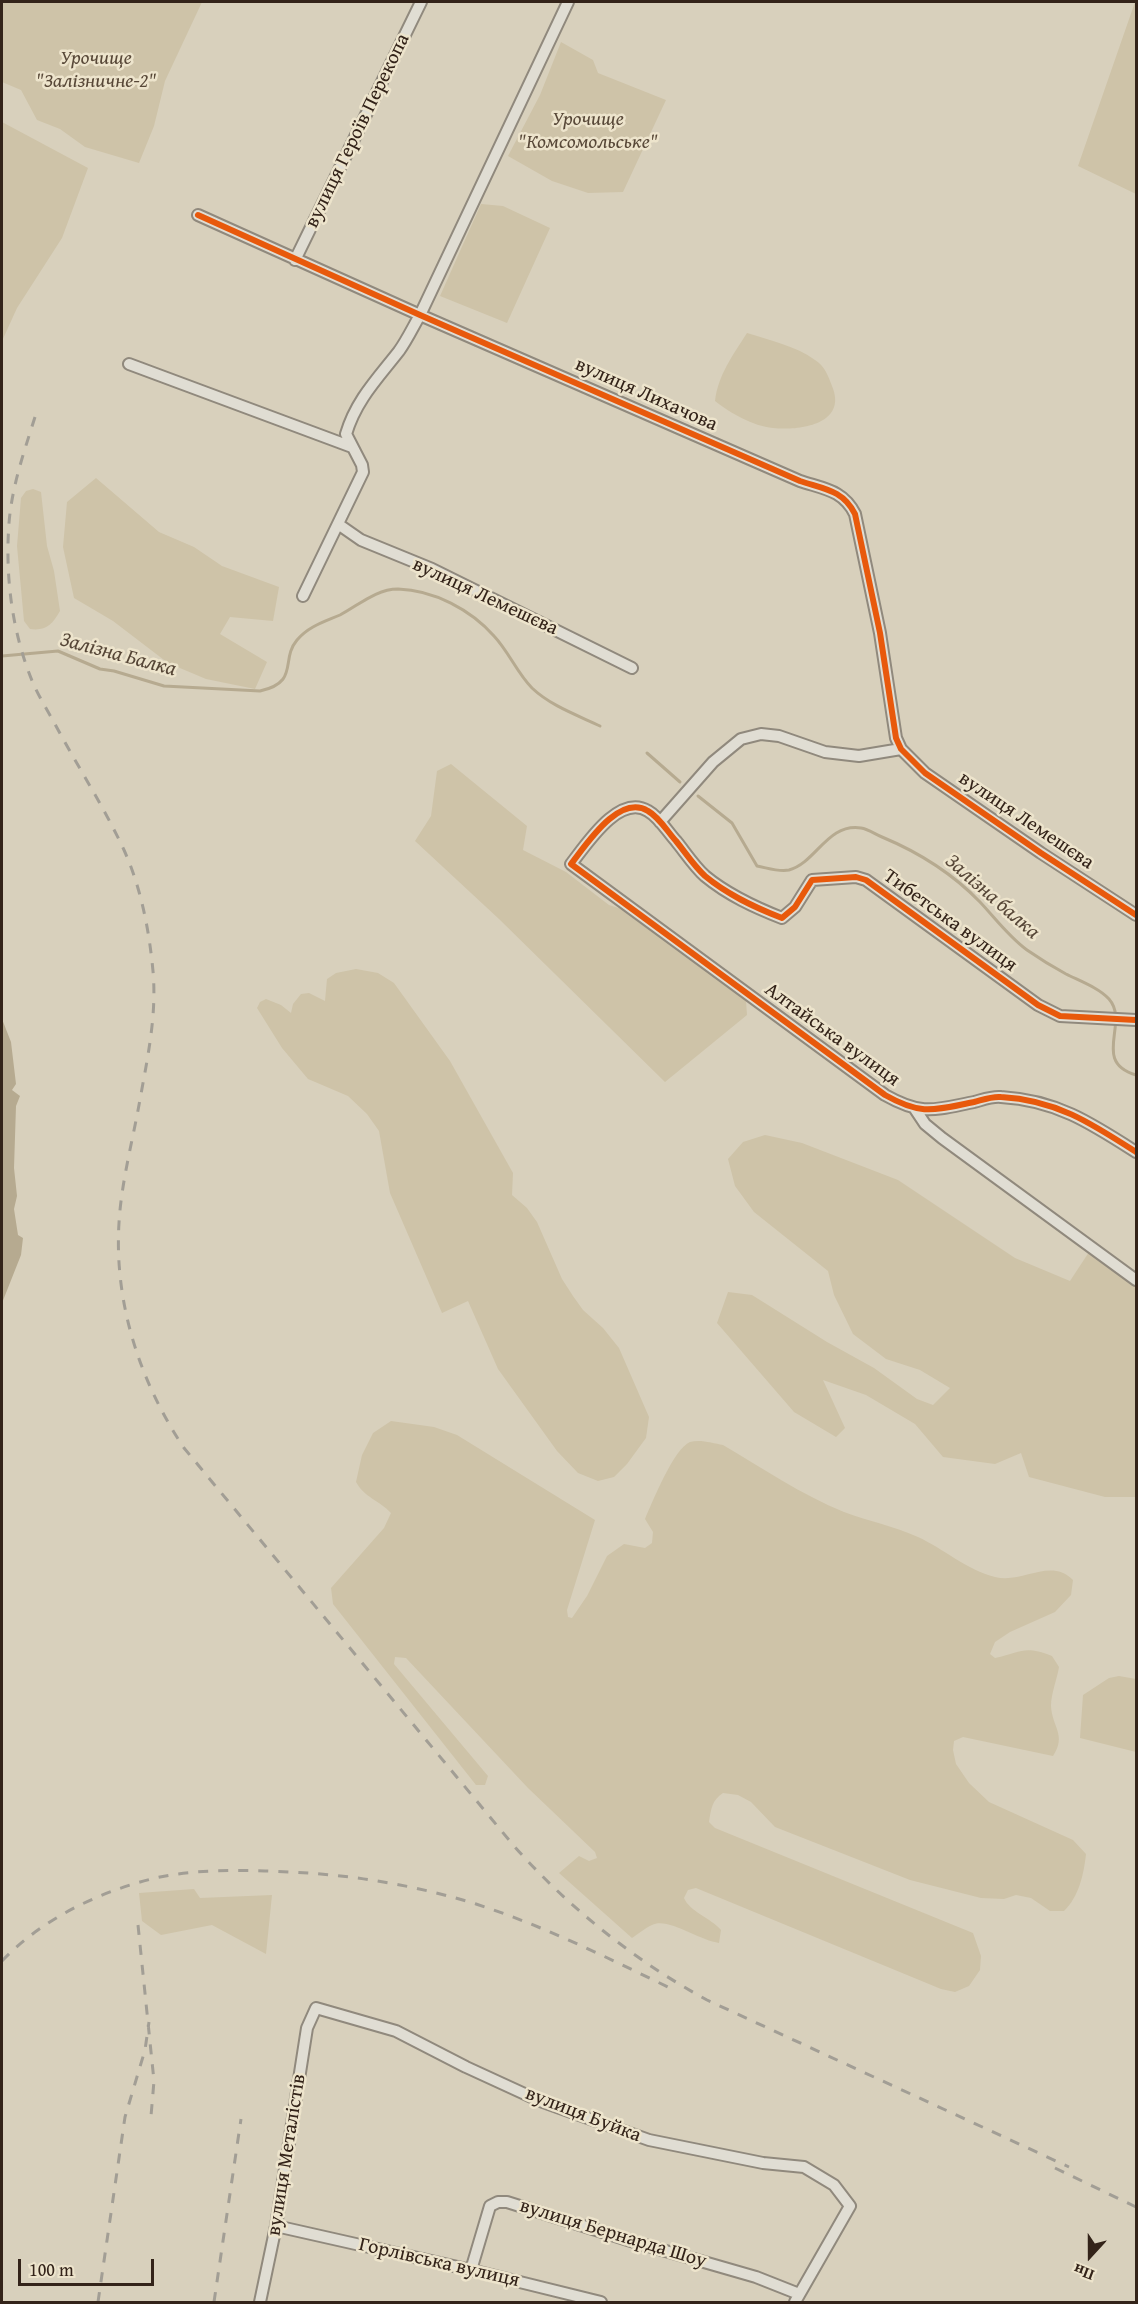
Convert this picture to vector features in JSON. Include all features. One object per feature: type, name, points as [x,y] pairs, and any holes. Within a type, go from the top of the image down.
[{"type":"street","name":"вулиця Героїв Перекопа","points":[[296,260],[421,2]]},
{"type":"street","points":[[303,596],[363,472],[362,465],[346,434],[359,403],[400,349],[420,315],[568,2]]},
{"type":"street","name":"вулиця Лихачова","points":[[198,215],[800,481],[838,494],[848,501],[855,514],[880,633],[896,738],[901,749]]},
{"type":"street","points":[[129,364],[350,444]]},
{"type":"street","name":"вулиця Лемешєва","points":[[338,524],[361,540],[432,569],[632,668]]},
{"type":"street","points":[[660,822],[713,762],[741,739],[761,734],[779,736],[825,752],[859,756],[901,749]]},
{"type":"street","name":"вулиця Лемешєва","points":[[901,749],[925,772],[1041,853],[1137,915]]},
{"type":"street","name":"Тибетська вулиця","points":[[571,864],[605,822],[628,808],[638,807],[648,811],[660,822],[705,875],[740,900],[782,918],[795,907],[812,880],[856,877],[866,880],[1038,1005],[1060,1016],[1137,1020]]},
{"type":"street","name":"Алтайська вулиця","points":[[571,864],[885,1095],[915,1109],[932,1111],[998,1097],[1039,1101],[1066,1110],[1137,1152]]},
{"type":"street","name":"Алтайська вулиця","points":[[915,1109],[925,1124],[942,1138],[1137,1280]]},
{"type":"street","name":"вулиця Буйка","points":[[316,2008],[396,2031],[540,2102],[649,2140],[763,2163],[804,2167],[834,2185],[850,2206],[797,2298]]},
{"type":"street","name":"вулиця Металістів","points":[[260,2302],[276,2226],[307,2028],[316,2008]]},
{"type":"street","name":"вулиця Бернарда Шоу","points":[[471,2270],[490,2206],[498,2202],[507,2202],[630,2241],[756,2277],[797,2298]]},
{"type":"street","name":"Горлівська вулиця","points":[[276,2226],[600,2302]]},
{"type":"green space","name":"Урочище \"Залізничне-2\"","points":[[2,2],[202,2],[165,81],[154,126],[139,163],[85,147],[60,129],[37,120],[21,90],[2,82]]},
{"type":"green space","points":[[1136,2],[1136,194],[1078,166]]},
{"type":"green space","name":"Урочище \"Комсомольське\"","points":[[561,42],[593,60],[598,73],[666,100],[623,192],[588,193],[552,181],[508,156],[540,95]]},
{"type":"green space","name":"Урочище \"Залізничне-2\"","points":[[2,122],[88,168],[62,238],[17,308],[2,341]]},
{"type":"green space","name":"Урочище \"Комсомольське\"","points":[[481,204],[503,206],[550,228],[507,323],[440,296]]},
{"type":"green space","points":[[747,333],[791,347],[808,355],[821,365],[832,386],[835,399],[833,409],[827,417],[808,426],[773,428],[742,418],[715,401],[723,374]]},
{"type":"green space","points":[[96,478],[159,532],[194,547],[222,566],[279,587],[273,621],[230,617],[220,634],[267,662],[255,689],[206,679],[168,663],[113,621],[74,598],[63,547],[67,502]]},
{"type":"green space","points":[[33,489],[41,492],[47,546],[54,571],[60,611],[48,626],[40,629],[30,629],[24,621],[17,546],[21,498],[26,491]]},
{"type":"green space","points":[[451,764],[527,826],[523,850],[566,872],[609,905],[637,914],[746,1001],[747,1015],[665,1082],[499,919],[415,841],[431,816],[437,771]]},
{"type":"green space","points":[[356,969],[378,973],[394,983],[450,1061],[513,1173],[512,1195],[527,1208],[537,1222],[562,1279],[573,1296],[619,1348],[649,1417],[646,1438],[627,1464],[614,1477],[598,1481],[578,1473],[557,1451],[498,1369],[468,1301],[442,1313],[390,1193],[379,1131],[367,1114],[348,1096],[308,1079],[282,1048],[257,1008],[260,1002],[266,999],[281,1005],[291,1013],[293,1004],[301,994],[309,993],[325,1001],[327,979],[336,973]]},
{"type":"green space","points":[[765,1135],[802,1143],[898,1180],[1015,1258],[1070,1281],[1091,1249],[1136,1280],[1136,1497],[1105,1497],[1029,1477],[1021,1453],[995,1464],[943,1457],[915,1424],[866,1395],[823,1380],[845,1428],[836,1437],[794,1412],[717,1323],[728,1292],[752,1295],[827,1342],[874,1368],[917,1399],[933,1405],[950,1388],[920,1370],[886,1359],[853,1334],[834,1295],[828,1271],[754,1212],[735,1186],[728,1159],[743,1142]]},
{"type":"green space","points":[[391,1421],[434,1427],[457,1435],[595,1520],[567,1610],[568,1617],[572,1618],[587,1596],[607,1556],[624,1544],[645,1548],[652,1543],[653,1532],[645,1519],[677,1454],[684,1446],[694,1441],[723,1445],[813,1498],[844,1512],[918,1537],[985,1574],[1005,1578],[1055,1571],[1073,1580],[1071,1595],[1055,1612],[1010,1632],[995,1642],[990,1654],[995,1658],[1023,1651],[1035,1651],[1052,1656],[1059,1667],[1051,1701],[1059,1736],[1057,1749],[1053,1756],[963,1737],[954,1741],[953,1750],[956,1764],[969,1783],[989,1802],[1073,1840],[1086,1854],[1080,1884],[1069,1905],[1064,1911],[1050,1911],[1031,1898],[1016,1895],[1004,1899],[981,1898],[910,1880],[775,1827],[751,1802],[738,1795],[723,1793],[714,1802],[710,1813],[709,1822],[715,1828],[973,1933],[981,1956],[980,1970],[969,1986],[955,1992],[941,1989],[696,1888],[688,1890],[684,1898],[691,1907],[721,1930],[719,1943],[659,1923],[649,1926],[632,1938],[559,1873],[579,1856],[589,1861],[597,1858],[595,1852],[528,1788],[406,1658],[395,1657],[394,1664],[488,1776],[485,1785],[476,1785],[333,1604],[331,1588],[384,1528],[391,1513],[364,1492],[356,1482],[362,1455],[373,1433]]},
{"type":"green space","points":[[1119,1676],[1136,1679],[1136,1752],[1080,1738],[1083,1695],[1109,1678]]},
{"type":"green space","points":[[194,1889],[200,1898],[272,1895],[266,1954],[212,1925],[161,1935],[142,1921],[139,1893]]},
{"type":"shaded area","points":[[2,1019],[11,1042],[16,1084],[12,1090],[20,1096],[16,1106],[14,1168],[17,1196],[14,1209],[18,1235],[23,1238],[21,1255],[2,1303]]},
{"type":"waterway","name":"Залізна Балка","points":[[2,656],[58,651],[100,669],[164,686],[260,691],[272,687],[285,676],[292,648],[307,631],[382,592],[398,589],[412,590],[438,597],[463,610],[485,627],[499,642],[522,676],[539,694],[573,714],[600,726]]},
{"type":"waterway","points":[[647,753],[680,782]]},
{"type":"waterway","name":"Залізна балка","points":[[698,796],[732,823],[757,866],[777,870],[789,870],[799,866],[831,837],[849,828],[869,830],[934,864],[969,891],[1020,945],[1061,971],[1095,988],[1109,999],[1116,1019],[1113,1052],[1116,1061],[1123,1069],[1136,1075]]},
{"type":"railway","points":[[35,417],[13,496],[8,543],[9,584],[15,624],[33,683],[124,850],[140,894],[147,924],[153,971],[154,1005],[145,1072],[122,1194],[119,1253],[121,1283],[133,1341],[168,1423],[184,1448],[514,1846],[557,1890],[604,1931],[654,1968],[707,2000],[1069,2167]]},
{"type":"railway","points":[[2,1961],[18,1946],[55,1919],[95,1898],[138,1883],[160,1877],[199,1872],[292,1872],[397,1884],[476,1904],[551,1932],[672,1989]]},
{"type":"railway","points":[[138,1925],[154,2081],[151,2116]]},
{"type":"railway","points":[[98,2302],[125,2117],[145,2050],[149,2022]]},
{"type":"railway","points":[[214,2302],[241,2119]]},
{"type":"railway","points":[[1055,2168],[1136,2207]]},
{"type":"cycle path","points":[[198,215],[800,481],[839,495],[855,514],[880,633],[896,738],[901,749],[925,773],[1136,915]]},
{"type":"cycle path","points":[[1136,1020],[1060,1016],[1038,1005],[866,880],[856,877],[812,880],[795,907],[782,918],[732,895],[714,883],[693,863],[656,817],[637,807],[626,809],[604,824],[571,864],[885,1095],[898,1102],[919,1109],[938,1109],[998,1097],[1021,1099],[1056,1108],[1072,1115],[1136,1152]]}]
